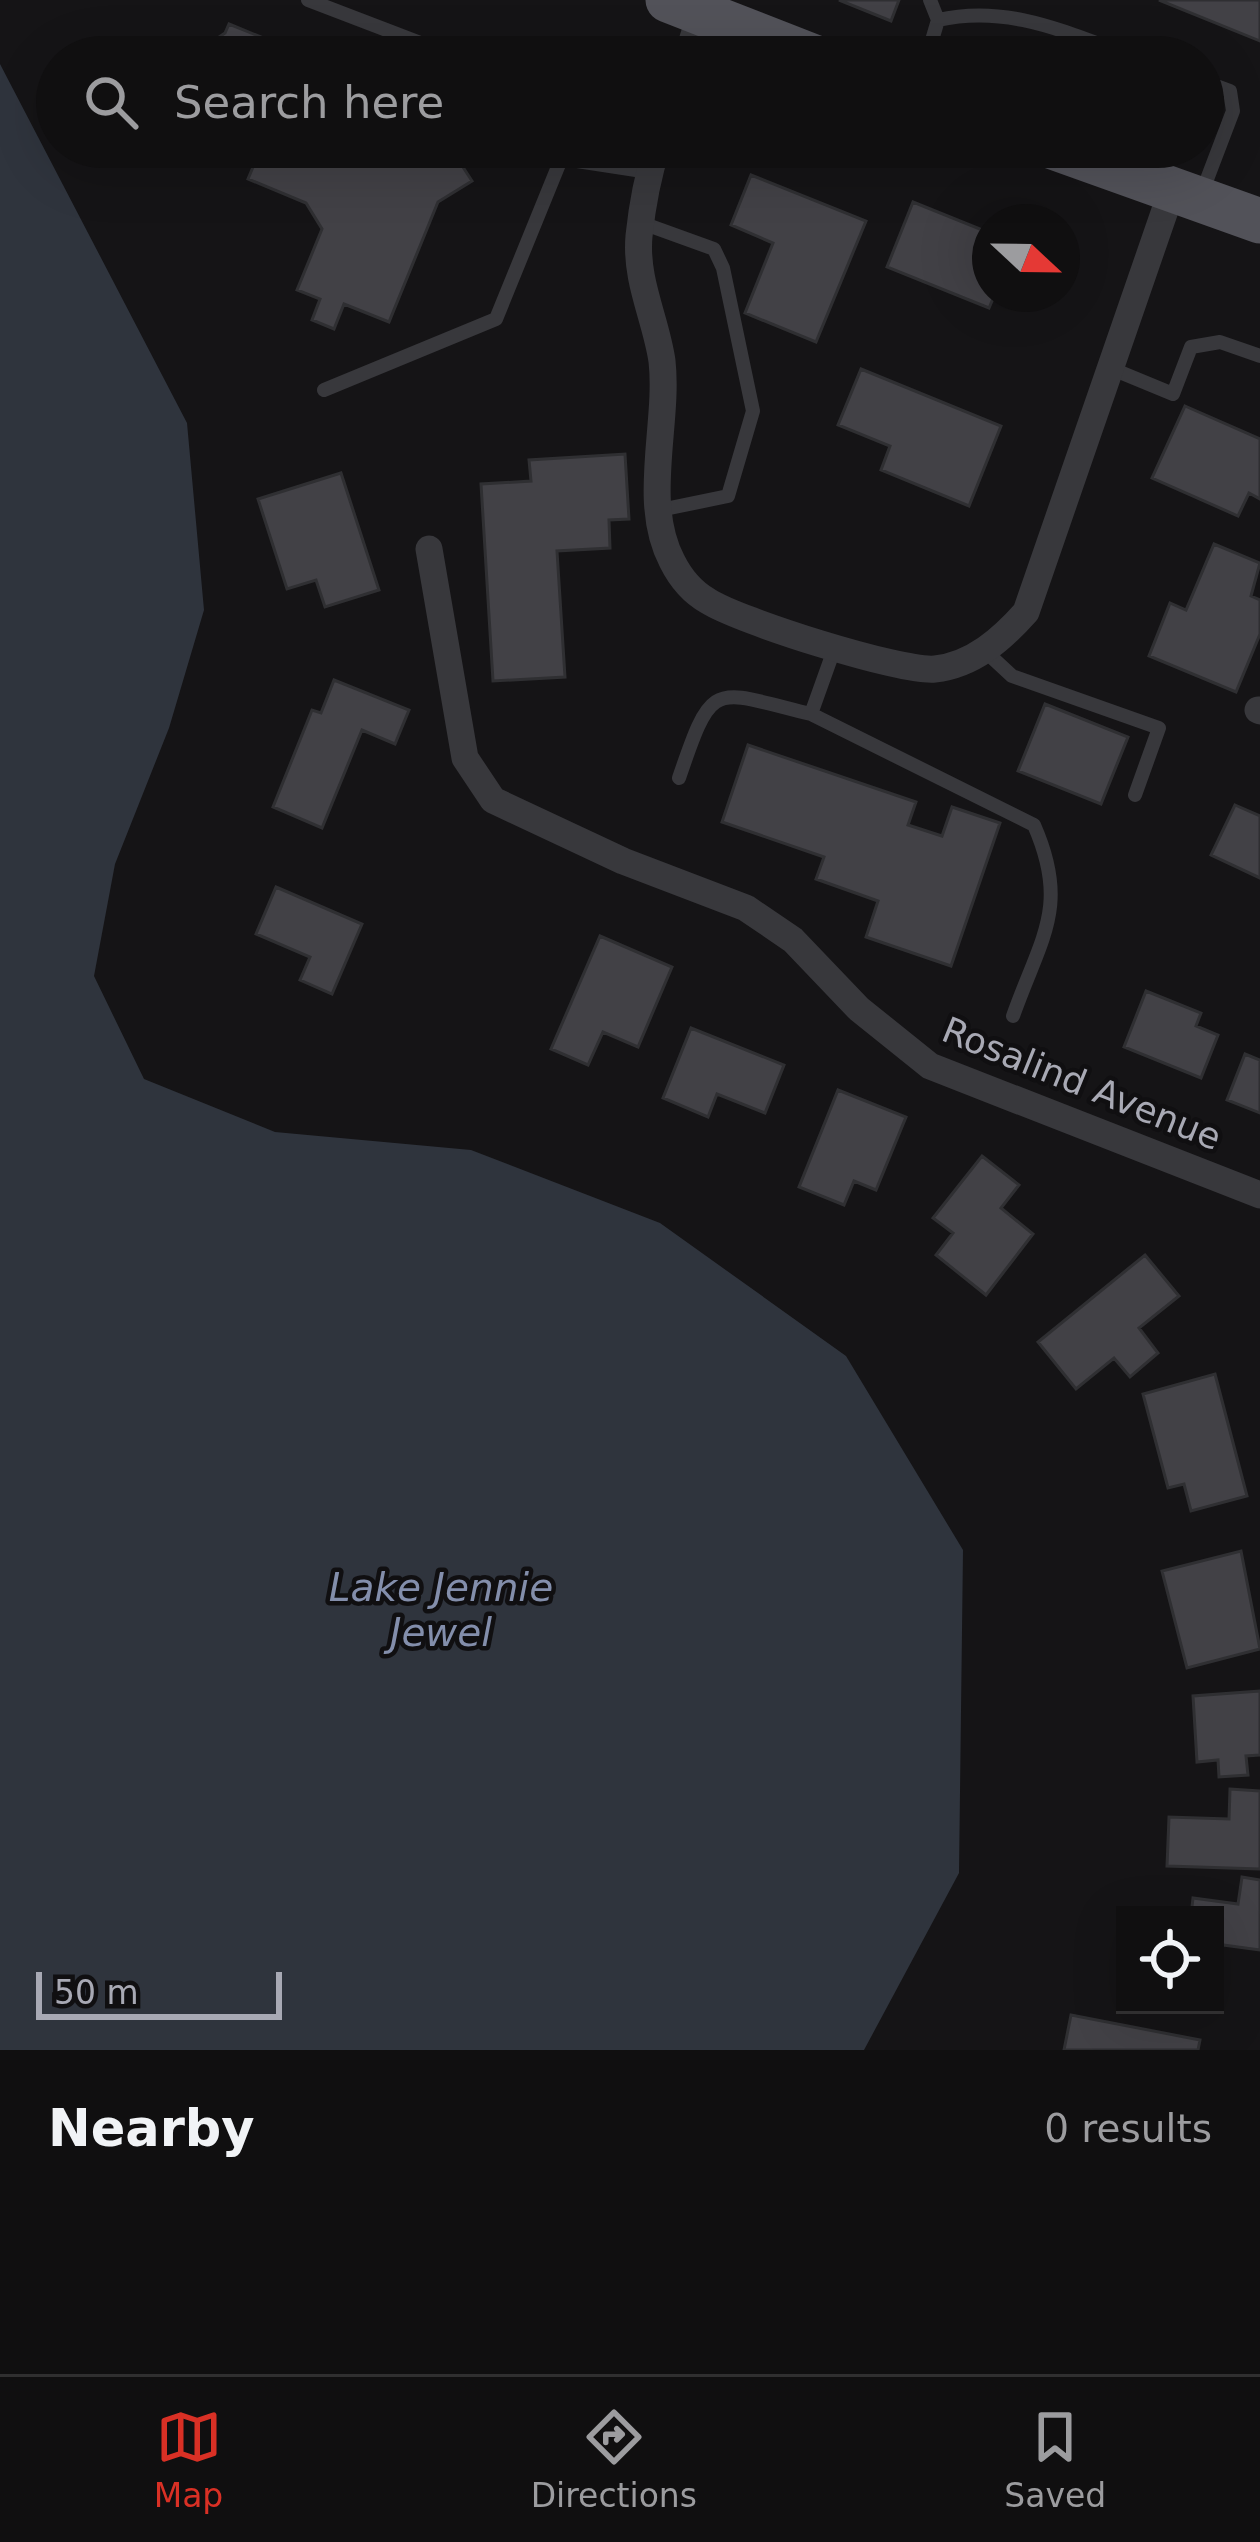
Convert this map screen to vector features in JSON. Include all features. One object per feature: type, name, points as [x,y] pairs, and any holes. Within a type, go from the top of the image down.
[{"type":"main road","points":[[685,6],[761,36]]},
{"type":"main road","points":[[1111,168],[1260,221]]},
{"type":"street","points":[[685,6],[686,36]]},
{"type":"street","points":[[652,168],[642,223],[640,281],[662,364],[660,510],[671,560],[689,587],[730,613],[900,665],[934,669],[984,650],[1026,612],[1110,368],[1186,195]]},
{"type":"street","name":"Rosalind Avenue","points":[[429,549],[465,758],[493,800],[623,861],[746,908],[793,940],[859,1009],[930,1066],[1260,1195]]},
{"type":"lane","points":[[308,0],[402,36]]},
{"type":"lane","points":[[930,0],[938,20],[933,36]]},
{"type":"lane","points":[[938,20],[974,12],[1013,14],[1075,36]]},
{"type":"lane","points":[[1224,89],[1230,91],[1233,111],[1224,127]]},
{"type":"lane","points":[[324,390],[496,320],[559,168]]},
{"type":"lane","points":[[1186,195],[1201,168]]},
{"type":"lane","points":[[642,223],[698,239],[714,249],[723,268],[753,411],[728,496],[660,510]]},
{"type":"lane","points":[[1110,368],[1173,394],[1192,347],[1220,342],[1260,356]]},
{"type":"lane","points":[[811,714],[836,644]]},
{"type":"lane","points":[[984,650],[1012,676],[1160,728],[1135,795]]},
{"type":"lane","points":[[679,778],[702,710],[719,698],[744,698],[811,714],[1034,825],[1050,862],[1056,895],[1013,1016]]},
{"type":"water","name":"Lake Jennie Jewel","points":[[0,64],[36,133],[36,168],[54,168],[187,423],[204,610],[169,728],[115,864],[94,976],[144,1079],[275,1132],[471,1150],[660,1223],[846,1356],[963,1550],[959,1873],[864,2050],[0,2050]]},
{"type":"building","points":[[839,0],[899,0],[891,21]]},
{"type":"building","points":[[1159,0],[1260,0],[1260,41]]},
{"type":"building","points":[[229,24],[258,36],[221,36]]},
{"type":"building","points":[[253,168],[464,168],[472,181],[438,202],[389,322],[344,304],[334,329],[312,320],[320,299],[297,290],[322,229],[306,203],[248,179]]},
{"type":"building","points":[[751,175],[866,221],[816,342],[745,313],[773,243],[731,225]]},
{"type":"building","points":[[913,202],[972,226],[972,301],[887,267]]},
{"type":"building","points":[[861,369],[1001,426],[969,506],[881,470],[890,446],[838,425]]},
{"type":"building","points":[[1185,406],[1260,439],[1260,499],[1249,493],[1238,516],[1152,478]]},
{"type":"building","points":[[625,454],[629,519],[609,520],[610,548],[557,551],[565,677],[493,681],[481,484],[531,481],[529,460]]},
{"type":"building","points":[[341,473],[379,590],[325,607],[316,580],[287,589],[258,499]]},
{"type":"building","points":[[1214,544],[1260,563],[1251,596],[1260,600],[1260,634],[1236,692],[1149,656],[1170,603],[1186,610]]},
{"type":"building","points":[[334,680],[409,710],[395,744],[362,730],[322,828],[273,807],[312,710],[321,713]]},
{"type":"building","points":[[1045,704],[1128,737],[1101,804],[1018,771]]},
{"type":"building","points":[[748,745],[916,802],[908,825],[942,836],[952,807],[1000,823],[951,966],[866,937],[878,901],[816,879],[824,857],[722,822]]},
{"type":"building","points":[[1235,805],[1260,816],[1260,878],[1211,855]]},
{"type":"building","points":[[276,887],[362,924],[332,994],[300,980],[310,957],[256,934]]},
{"type":"building","points":[[600,936],[672,967],[638,1047],[603,1032],[588,1065],[551,1049]]},
{"type":"building","points":[[1146,991],[1201,1013],[1196,1026],[1218,1035],[1201,1078],[1124,1047]]},
{"type":"building","points":[[691,1028],[784,1065],[765,1113],[717,1094],[708,1117],[663,1098]]},
{"type":"building","points":[[1245,1054],[1260,1060],[1260,1113],[1227,1100]]},
{"type":"building","points":[[838,1090],[906,1117],[876,1190],[854,1181],[844,1205],[799,1187]]},
{"type":"building","points":[[982,1156],[1019,1185],[1001,1208],[1033,1234],[986,1295],[936,1255],[953,1233],[933,1218]]},
{"type":"building","points":[[1145,1255],[1179,1296],[1139,1328],[1158,1353],[1130,1377],[1114,1358],[1076,1389],[1038,1342]]},
{"type":"building","points":[[1215,1374],[1247,1496],[1191,1511],[1184,1484],[1168,1488],[1143,1394]]},
{"type":"building","points":[[1241,1551],[1260,1649],[1187,1668],[1162,1571]]},
{"type":"building","points":[[1260,1691],[1260,1755],[1246,1756],[1248,1775],[1219,1777],[1218,1760],[1197,1762],[1193,1696]]},
{"type":"building","points":[[1230,1789],[1260,1791],[1260,1869],[1167,1866],[1169,1817],[1229,1819]]},
{"type":"building","points":[[1242,1877],[1260,1880],[1260,1950],[1224,1945],[1224,1906],[1192,1906],[1193,1898],[1238,1904]]},
{"type":"building","points":[[1071,2015],[1200,2040],[1198,2050],[1064,2050]]}]
